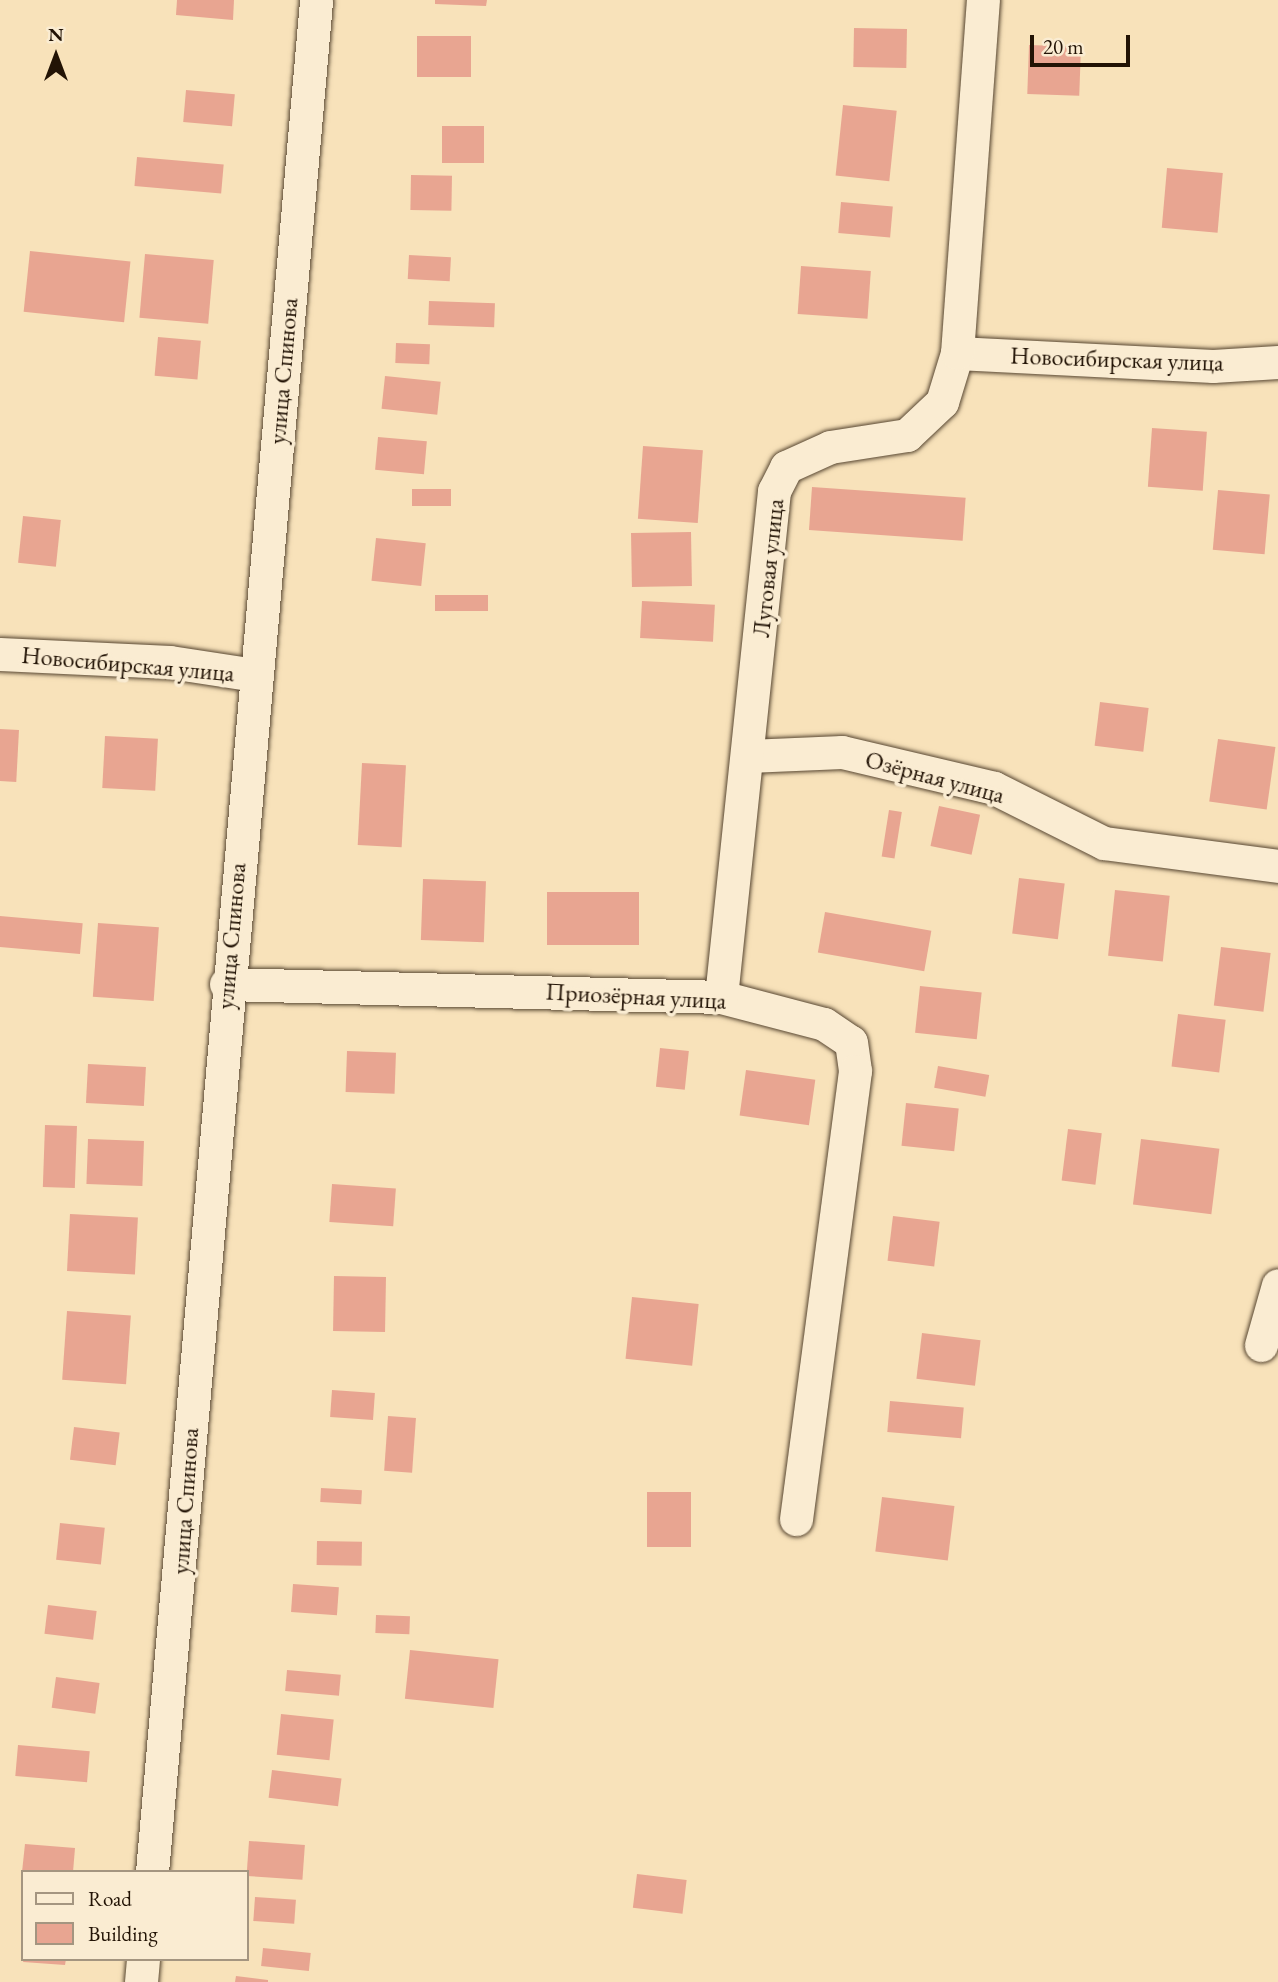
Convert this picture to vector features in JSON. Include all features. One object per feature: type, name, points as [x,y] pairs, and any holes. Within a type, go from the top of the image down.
[{"type":"street","name":"улица Спинова","points":[[152,1870],[226,984],[316,0]]},
{"type":"street","name":"Луговая улица","points":[[721,997],[774,492],[786,467],[831,447],[907,435],[927,423],[942,402],[957,353],[983,0]]},
{"type":"street","name":"Новосибирская улица","points":[[957,353],[1213,366],[1278,362]]},
{"type":"street","name":"Новосибирская улица","points":[[0,654],[170,662],[255,675]]},
{"type":"street","name":"Озёрная улица","points":[[748,756],[842,752],[994,788],[1104,843],[1278,866]]},
{"type":"street","name":"Приозёрная улица","points":[[226,984],[721,997],[824,1024],[851,1042],[855,1072],[796,1519]]},
{"type":"street","points":[[1261,1345],[1278,1285]]},
{"type":"street","points":[[141,1982],[143,1961]]},
{"type":"building","points":[[177,0],[234,0],[233,20],[176,15]]},
{"type":"building","points":[[435,0],[487,0],[486,6],[435,4]]},
{"type":"building","points":[[854,28],[907,29],[906,68],[853,67]]},
{"type":"building","points":[[417,36],[471,36],[471,77],[417,77]]},
{"type":"building","points":[[1029,45],[1081,47],[1079,96],[1027,94]]},
{"type":"building","points":[[186,90],[235,94],[232,126],[183,122]]},
{"type":"building","points":[[843,105],[897,111],[889,181],[836,176]]},
{"type":"building","points":[[442,126],[484,126],[484,163],[442,163]]},
{"type":"building","points":[[137,157],[224,165],[221,193],[134,186]]},
{"type":"building","points":[[1167,168],[1223,173],[1218,233],[1162,228]]},
{"type":"building","points":[[411,175],[452,176],[451,211],[410,210]]},
{"type":"building","points":[[841,202],[893,207],[890,237],[838,233]]},
{"type":"building","points":[[30,251],[130,262],[124,322],[24,312]]},
{"type":"building","points":[[145,254],[214,260],[208,324],[139,318]]},
{"type":"building","points":[[409,255],[451,257],[450,281],[408,279]]},
{"type":"building","points":[[801,266],[871,271],[867,319],[798,314]]},
{"type":"building","points":[[429,301],[495,303],[494,327],[428,325]]},
{"type":"building","points":[[158,337],[201,341],[197,380],[155,376]]},
{"type":"building","points":[[396,343],[430,344],[429,364],[395,363]]},
{"type":"building","points":[[385,376],[441,382],[437,415],[382,409]]},
{"type":"building","points":[[1152,428],[1207,432],[1203,491],[1148,487]]},
{"type":"building","points":[[378,437],[427,441],[424,474],[375,470]]},
{"type":"building","points":[[643,446],[703,450],[698,523],[638,519]]},
{"type":"building","points":[[812,487],[966,498],[963,541],[809,530]]},
{"type":"building","points":[[412,489],[451,489],[451,506],[412,506]]},
{"type":"building","points":[[1218,490],[1270,495],[1265,554],[1213,550]]},
{"type":"building","points":[[23,516],[61,520],[56,567],[18,563]]},
{"type":"building","points":[[691,532],[692,586],[632,587],[631,533]]},
{"type":"building","points":[[376,538],[426,543],[421,586],[372,581]]},
{"type":"building","points":[[435,595],[488,595],[488,611],[435,611]]},
{"type":"building","points":[[642,601],[715,605],[713,642],[640,638]]},
{"type":"building","points":[[1100,702],[1149,708],[1143,752],[1095,746]]},
{"type":"building","points":[[0,729],[19,730],[16,782],[0,781]]},
{"type":"building","points":[[105,736],[158,739],[155,791],[102,788]]},
{"type":"building","points":[[1218,739],[1275,747],[1267,809],[1209,801]]},
{"type":"building","points":[[362,763],[406,765],[402,847],[358,845]]},
{"type":"building","points":[[939,806],[980,815],[972,855],[930,846]]},
{"type":"building","points":[[889,810],[902,812],[894,858],[882,856]]},
{"type":"building","points":[[1019,878],[1065,884],[1058,939],[1012,934]]},
{"type":"building","points":[[423,879],[486,881],[484,942],[421,940]]},
{"type":"building","points":[[1115,890],[1170,896],[1163,961],[1108,956]]},
{"type":"building","points":[[547,892],[639,892],[639,945],[547,945]]},
{"type":"building","points":[[825,912],[931,931],[924,971],[818,952]]},
{"type":"building","points":[[0,916],[83,923],[80,954],[0,947]]},
{"type":"building","points":[[98,923],[159,927],[154,1001],[93,997]]},
{"type":"building","points":[[1221,947],[1271,953],[1263,1012],[1214,1006]]},
{"type":"building","points":[[920,986],[982,992],[977,1039],[915,1033]]},
{"type":"building","points":[[1178,1014],[1226,1020],[1219,1072],[1172,1067]]},
{"type":"building","points":[[660,1048],[689,1051],[685,1090],[656,1087]]},
{"type":"building","points":[[347,1051],[396,1053],[395,1094],[346,1092]]},
{"type":"building","points":[[88,1064],[146,1067],[144,1106],[86,1103]]},
{"type":"building","points":[[938,1066],[989,1075],[985,1097],[934,1088]]},
{"type":"building","points":[[746,1070],[815,1080],[809,1125],[740,1116]]},
{"type":"building","points":[[906,1103],[959,1109],[954,1151],[902,1146]]},
{"type":"building","points":[[45,1125],[77,1126],[75,1188],[43,1187]]},
{"type":"building","points":[[1068,1129],[1102,1133],[1095,1185],[1062,1181]]},
{"type":"building","points":[[88,1139],[144,1141],[142,1186],[86,1184]]},
{"type":"building","points":[[1141,1139],[1219,1149],[1211,1214],[1133,1205]]},
{"type":"building","points":[[332,1184],[396,1188],[393,1226],[329,1222]]},
{"type":"building","points":[[70,1214],[138,1218],[135,1274],[67,1271]]},
{"type":"building","points":[[893,1216],[940,1222],[934,1266],[888,1261]]},
{"type":"building","points":[[334,1276],[386,1277],[385,1332],[333,1331]]},
{"type":"building","points":[[632,1297],[699,1304],[692,1366],[626,1359]]},
{"type":"building","points":[[67,1311],[131,1315],[126,1384],[62,1380]]},
{"type":"building","points":[[922,1333],[981,1340],[975,1386],[916,1379]]},
{"type":"building","points":[[332,1390],[375,1393],[373,1420],[330,1417]]},
{"type":"building","points":[[890,1401],[964,1407],[961,1438],[887,1432]]},
{"type":"building","points":[[388,1416],[416,1418],[412,1473],[384,1471]]},
{"type":"building","points":[[74,1427],[120,1433],[116,1465],[70,1460]]},
{"type":"building","points":[[321,1488],[362,1490],[361,1504],[320,1502]]},
{"type":"building","points":[[647,1492],[691,1492],[691,1547],[647,1547]]},
{"type":"building","points":[[882,1497],[954,1506],[948,1560],[875,1552]]},
{"type":"building","points":[[60,1523],[105,1528],[101,1565],[56,1560]]},
{"type":"building","points":[[317,1541],[362,1542],[362,1566],[317,1565]]},
{"type":"building","points":[[293,1584],[339,1587],[337,1615],[291,1612]]},
{"type":"building","points":[[48,1605],[97,1611],[93,1640],[44,1634]]},
{"type":"building","points":[[376,1615],[410,1616],[409,1634],[375,1633]]},
{"type":"building","points":[[410,1650],[499,1659],[493,1708],[405,1699]]},
{"type":"building","points":[[287,1670],[341,1675],[339,1696],[285,1691]]},
{"type":"building","points":[[56,1677],[100,1683],[95,1714],[52,1708]]},
{"type":"building","points":[[281,1714],[334,1720],[329,1760],[277,1755]]},
{"type":"building","points":[[18,1745],[90,1751],[87,1782],[15,1776]]},
{"type":"building","points":[[272,1770],[341,1779],[338,1806],[269,1798]]},
{"type":"building","points":[[249,1841],[305,1845],[302,1880],[248,1876]]},
{"type":"building","points":[[25,1844],[75,1848],[73,1870],[22,1870]]},
{"type":"building","points":[[637,1874],[687,1880],[682,1914],[633,1908]]},
{"type":"building","points":[[255,1897],[296,1900],[294,1924],[253,1921]]},
{"type":"building","points":[[263,1948],[311,1953],[309,1971],[261,1966]]},
{"type":"building","points":[[23,1961],[66,1961],[65,1965]]},
{"type":"building","points":[[236,1976],[268,1980],[268,1982],[235,1982]]}]
